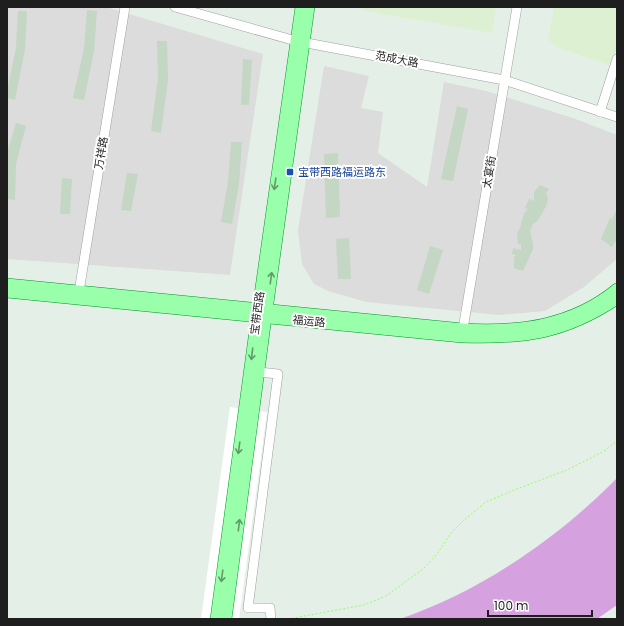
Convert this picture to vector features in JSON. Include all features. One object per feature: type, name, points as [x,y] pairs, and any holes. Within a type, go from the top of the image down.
[{"type":"main road","name":"宝带西路","points":[[226,619],[249,410],[300,41],[301,7]]},
{"type":"main road","name":"宝带西路","points":[[300,41],[309,7]]},
{"type":"main road","name":"福运路","points":[[7,284],[78,295]]},
{"type":"main road","points":[[604,303],[617,289]]},
{"type":"main road","name":"福运路","points":[[7,292],[78,295],[262,312],[504,338],[542,333],[575,322],[604,303]]},
{"type":"main road","points":[[604,303],[617,299]]},
{"type":"main road","name":"宝带西路","points":[[216,619],[249,410],[258,372],[262,312]]},
{"type":"street","name":"万祥路","points":[[78,295],[125,7]]},
{"type":"street","name":"范成大路","points":[[175,7],[300,41],[504,80],[617,117]]},
{"type":"street","name":"太宴街","points":[[463,333],[517,7]]},
{"type":"street","points":[[600,112],[617,59]]},
{"type":"street","points":[[258,372],[278,374],[248,608],[270,608],[271,619]]},
{"type":"path","points":[[288,619],[364,605],[386,596],[424,568],[437,554],[451,533],[486,502],[567,470],[604,451],[617,441]]},
{"type":"shaded area","points":[[7,7],[106,7],[263,54],[230,275],[7,259]]},
{"type":"shaded area","points":[[356,7],[496,7],[492,33],[365,11]]},
{"type":"shaded area","points":[[554,7],[617,7],[617,68],[559,48],[548,40]]},
{"type":"shaded area","points":[[324,66],[369,76],[361,108],[383,112],[378,153],[427,187],[444,82],[486,91],[573,118],[617,135],[617,259],[584,287],[545,311],[499,315],[366,302],[328,291],[314,284],[302,264],[298,230]]},
{"type":"shaded area","points":[[617,478],[617,605],[597,619],[400,619],[460,594],[516,561],[569,522]]},
{"type":"pier","points":[[230,407],[267,412],[239,619],[201,619]]},
{"type":"building","points":[[87,10],[97,11],[94,51],[84,100],[73,98],[84,49]]},
{"type":"building","points":[[18,11],[27,11],[25,49],[15,100],[7,98],[7,91],[16,48]]},
{"type":"building","points":[[157,41],[167,41],[168,80],[161,133],[151,131],[158,78]]},
{"type":"building","points":[[243,59],[252,60],[249,105],[241,105]]},
{"type":"building","points":[[457,106],[468,109],[453,181],[441,179]]},
{"type":"building","points":[[16,123],[26,126],[16,164],[15,200],[7,199],[7,153]]},
{"type":"building","points":[[231,142],[242,142],[239,184],[232,224],[221,222],[228,182]]},
{"type":"building","points":[[338,153],[340,217],[326,218],[324,154]]},
{"type":"building","points":[[127,173],[138,174],[131,211],[121,210]]},
{"type":"building","points":[[62,178],[72,179],[70,214],[60,214]]},
{"type":"building","points":[[540,185],[549,189],[546,193],[548,199],[539,219],[533,224],[530,231],[533,249],[523,271],[514,268],[514,258],[516,255],[512,254],[513,248],[521,250],[521,244],[518,244],[517,234],[524,214],[528,209],[525,208],[529,199],[534,201],[534,192]]},
{"type":"building","points":[[617,209],[617,239],[612,247],[601,239],[610,218],[612,219]]},
{"type":"building","points":[[349,238],[351,279],[338,279],[336,239]]},
{"type":"building","points":[[430,246],[443,250],[429,294],[417,290]]},
{"type":"place","name":"宝带西路福运路东","points":[[290,172]]}]
